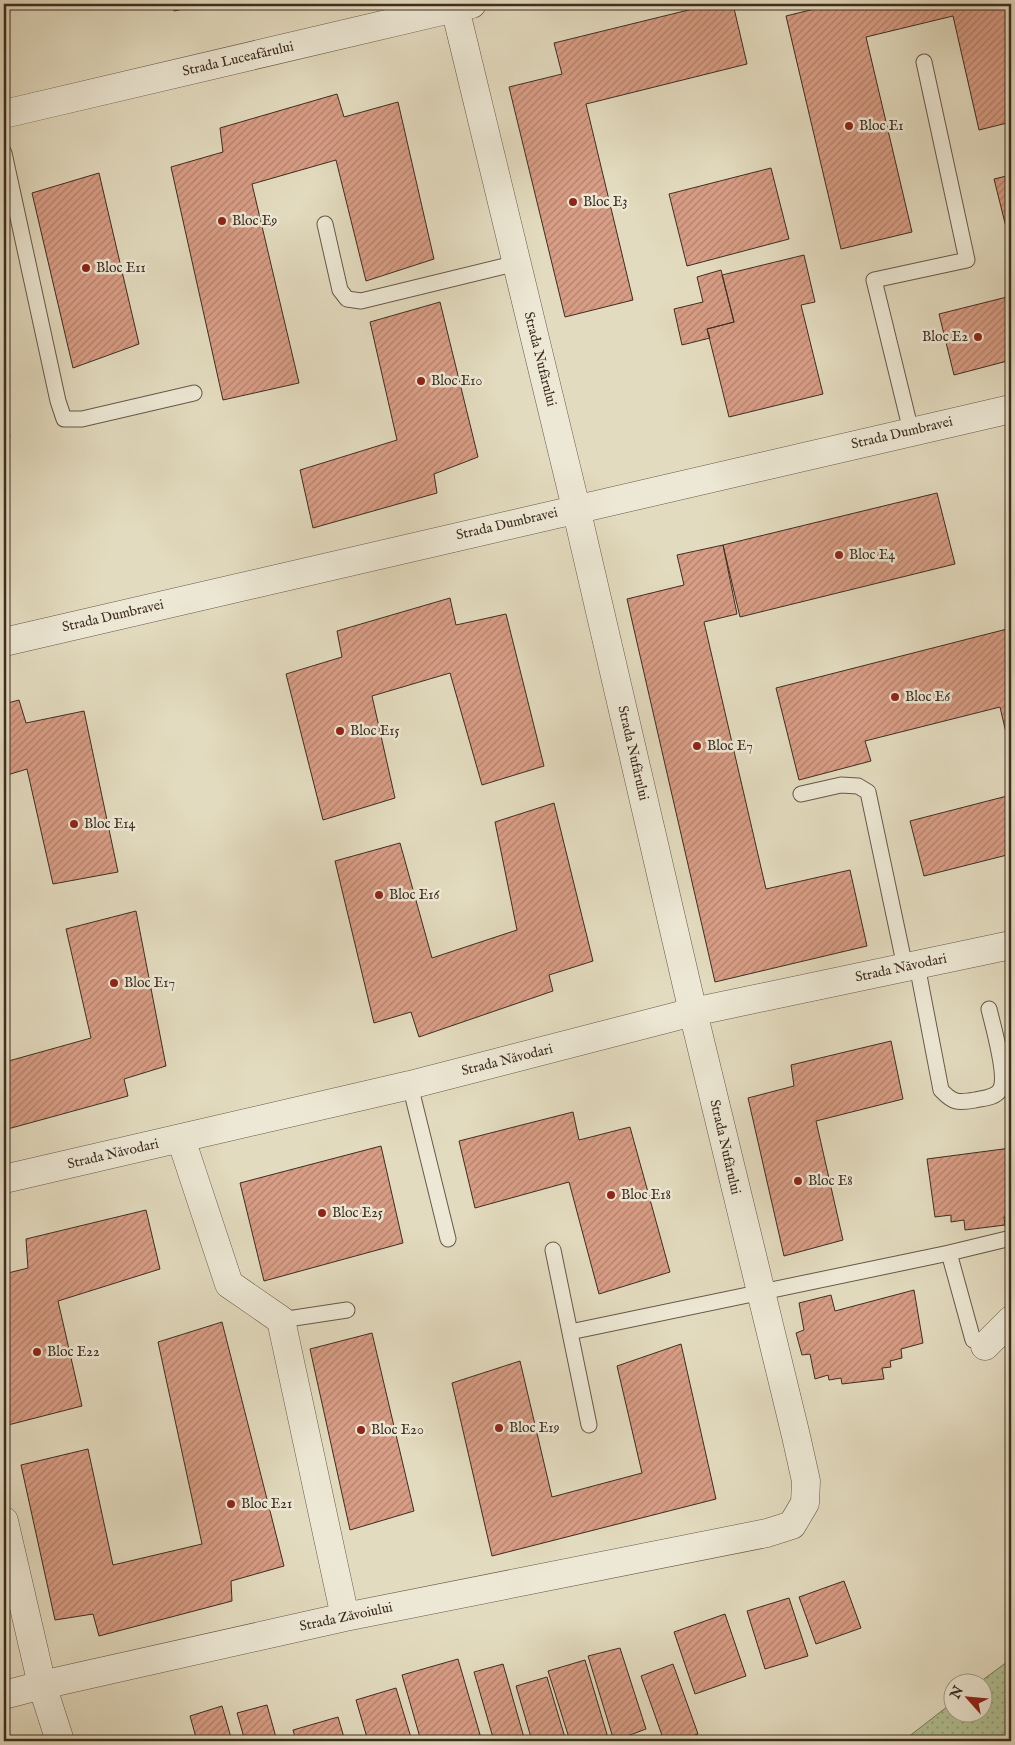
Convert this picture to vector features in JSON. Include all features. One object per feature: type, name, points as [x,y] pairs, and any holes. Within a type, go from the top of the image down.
[{"type":"street","name":"Strada Luceafărului","points":[[4,114],[460,5]]},
{"type":"street","name":"Strada Nufărului","points":[[460,5],[517,263],[576,508],[692,1012],[806,1481],[804,1503]]},
{"type":"street","name":"Strada Dumbravei","points":[[4,642],[576,508],[1011,409]]},
{"type":"street","name":"Strada Năvodari","points":[[4,1179],[410,1085],[692,1012],[1011,945]]},
{"type":"street","points":[[181,1139],[229,1284],[281,1320],[345,1616]]},
{"type":"street","points":[[985,1346],[1011,1320]]},
{"type":"street","name":"Strada Zăvoiului","points":[[4,1695],[345,1616],[767,1533],[792,1525],[804,1503]]},
{"type":"street","points":[[4,1521],[42,1685],[60,1741]]},
{"type":"lane","points":[[911,431],[874,280],[968,260],[924,62]]},
{"type":"lane","points":[[4,153],[58,401],[64,419],[82,419],[194,393]]},
{"type":"lane","points":[[325,224],[340,290],[346,298],[361,302],[517,263]]},
{"type":"lane","points":[[801,794],[841,785],[858,786],[868,792],[941,1090],[949,1098],[960,1103],[990,1097],[1000,1090],[1003,1076],[989,1009]]},
{"type":"lane","points":[[410,1085],[448,1239]]},
{"type":"lane","points":[[570,1332],[949,1253],[1011,1238]]},
{"type":"lane","points":[[552,1250],[589,1425]]},
{"type":"lane","points":[[949,1253],[973,1340],[985,1346]]},
{"type":"lane","points":[[281,1320],[347,1310]]},
{"type":"green space","points":[[1011,1659],[1011,1741],[903,1741],[942,1711],[942,1722],[992,1722],[992,1673]]},
{"type":"building","points":[[173,4],[205,4],[174,11]]},
{"type":"building","name":"Bloc E3","points":[[713,4],[733,4],[747,64],[586,104],[633,300],[565,317],[509,87],[562,74],[554,43]]},
{"type":"building","name":"Bloc E1","points":[[835,4],[1011,4],[1011,122],[979,130],[953,16],[866,37],[912,232],[841,249],[786,16]]},
{"type":"building","name":"Bloc E9","points":[[337,94],[344,117],[398,102],[434,259],[366,281],[336,160],[252,184],[299,383],[223,400],[171,167],[223,152],[220,128]]},
{"type":"building","points":[[771,168],[789,239],[687,266],[669,194]]},
{"type":"building","name":"Bloc E11","points":[[99,173],[139,344],[73,368],[32,193]]},
{"type":"building","points":[[1011,175],[1011,247],[994,179]]},
{"type":"building","points":[[804,255],[815,302],[801,305],[823,394],[729,417],[707,329],[734,322],[722,275]]},
{"type":"building","points":[[721,270],[734,322],[707,329],[710,338],[682,345],[674,309],[703,302],[697,277]]},
{"type":"building","name":"Bloc E2","points":[[1011,296],[1011,360],[954,375],[939,314]]},
{"type":"building","name":"Bloc E10","points":[[440,302],[478,457],[434,474],[437,493],[313,528],[300,470],[397,440],[370,322]]},
{"type":"building","points":[[4,407],[10,437],[4,439]]},
{"type":"building","name":"Bloc E4","points":[[937,493],[955,564],[740,617],[723,545]]},
{"type":"building","name":"Bloc E7","points":[[723,545],[737,614],[704,622],[766,889],[850,870],[867,946],[715,982],[627,599],[684,585],[677,555]]},
{"type":"building","name":"Bloc E15","points":[[450,598],[456,625],[506,614],[544,766],[482,785],[450,673],[372,696],[395,798],[323,820],[286,674],[342,657],[337,631]]},
{"type":"building","name":"Bloc E6","points":[[1011,628],[1011,754],[1000,707],[865,741],[871,761],[799,780],[776,688]]},
{"type":"building","name":"Bloc E14","points":[[19,700],[26,723],[84,711],[118,872],[53,884],[27,769],[4,776],[4,704]]},
{"type":"building","points":[[1011,795],[1011,854],[924,876],[910,821]]},
{"type":"building","name":"Bloc E16","points":[[554,803],[593,961],[549,975],[553,991],[419,1037],[411,1012],[374,1023],[335,861],[400,843],[432,958],[517,930],[495,822]]},
{"type":"building","name":"Bloc E17","points":[[136,911],[166,1066],[124,1079],[128,1096],[4,1130],[4,1059],[5,1062],[91,1038],[66,929]]},
{"type":"building","name":"Bloc E8","points":[[891,1041],[903,1099],[816,1121],[843,1240],[784,1256],[748,1098],[794,1086],[791,1065]]},
{"type":"building","name":"Bloc E18","points":[[573,1112],[579,1140],[630,1127],[670,1272],[599,1294],[569,1182],[475,1208],[459,1141]]},
{"type":"building","name":"Bloc E25","points":[[381,1146],[403,1243],[264,1281],[240,1183]]},
{"type":"building","points":[[1011,1148],[1011,1216],[1004,1217],[1005,1225],[965,1230],[964,1220],[951,1222],[951,1215],[935,1217],[927,1159]]},
{"type":"building","name":"Bloc E22","points":[[146,1210],[160,1269],[58,1301],[82,1406],[8,1425],[4,1404],[4,1274],[28,1268],[26,1239]]},
{"type":"building","points":[[914,1290],[923,1343],[901,1349],[902,1358],[890,1361],[891,1367],[882,1368],[884,1379],[842,1384],[841,1378],[829,1380],[828,1375],[815,1379],[810,1354],[802,1355],[796,1333],[804,1330],[799,1303],[831,1295],[835,1311]]},
{"type":"building","name":"Bloc E21","points":[[222,1322],[284,1566],[231,1581],[232,1601],[99,1636],[93,1614],[55,1620],[21,1465],[88,1449],[113,1565],[202,1544],[158,1342]]},
{"type":"building","name":"Bloc E20","points":[[372,1333],[414,1511],[350,1530],[310,1349]]},
{"type":"building","name":"Bloc E19","points":[[681,1344],[716,1499],[492,1556],[452,1383],[520,1361],[552,1497],[642,1473],[617,1366]]},
{"type":"building","points":[[844,1581],[861,1628],[816,1644],[799,1597]]},
{"type":"building","points":[[789,1598],[808,1656],[765,1669],[747,1611]]},
{"type":"building","points":[[725,1614],[746,1676],[695,1694],[674,1632]]},
{"type":"building","points":[[620,1648],[646,1729],[614,1741],[588,1656]]},
{"type":"building","points":[[458,1659],[481,1738],[473,1741],[421,1741],[402,1675]]},
{"type":"building","points":[[585,1660],[609,1741],[570,1741],[548,1671]]},
{"type":"building","points":[[503,1664],[525,1741],[494,1741],[474,1672]]},
{"type":"building","points":[[673,1664],[698,1734],[678,1741],[664,1741],[641,1676]]},
{"type":"building","points":[[547,1677],[566,1741],[532,1741],[516,1686]]},
{"type":"building","points":[[396,1688],[412,1741],[368,1741],[356,1700]]},
{"type":"building","points":[[267,1705],[277,1741],[245,1741],[237,1713]]},
{"type":"building","points":[[222,1706],[232,1741],[197,1741],[190,1716]]},
{"type":"building","points":[[338,1717],[345,1741],[296,1741],[293,1730]]},
{"type":"place","name":"Bloc E1","points":[[849,126]]},
{"type":"place","name":"Bloc E3","points":[[573,202]]},
{"type":"place","name":"Bloc E9","points":[[222,221]]},
{"type":"place","name":"Bloc E11","points":[[86,268]]},
{"type":"place","name":"Bloc E2","points":[[978,337]]},
{"type":"place","name":"Bloc E10","points":[[421,381]]},
{"type":"place","name":"Bloc E4","points":[[839,555]]},
{"type":"place","name":"Bloc E6","points":[[895,697]]},
{"type":"place","name":"Bloc E15","points":[[340,731]]},
{"type":"place","name":"Bloc E7","points":[[697,746]]},
{"type":"place","name":"Bloc E14","points":[[74,824]]},
{"type":"place","name":"Bloc E16","points":[[379,895]]},
{"type":"place","name":"Bloc E17","points":[[114,983]]},
{"type":"place","name":"Bloc E8","points":[[798,1181]]},
{"type":"place","name":"Bloc E18","points":[[611,1195]]},
{"type":"place","name":"Bloc E25","points":[[322,1213]]},
{"type":"place","name":"Bloc E22","points":[[37,1352]]},
{"type":"place","name":"Bloc E19","points":[[499,1428]]},
{"type":"place","name":"Bloc E20","points":[[361,1430]]},
{"type":"place","name":"Bloc E21","points":[[231,1504]]}]
